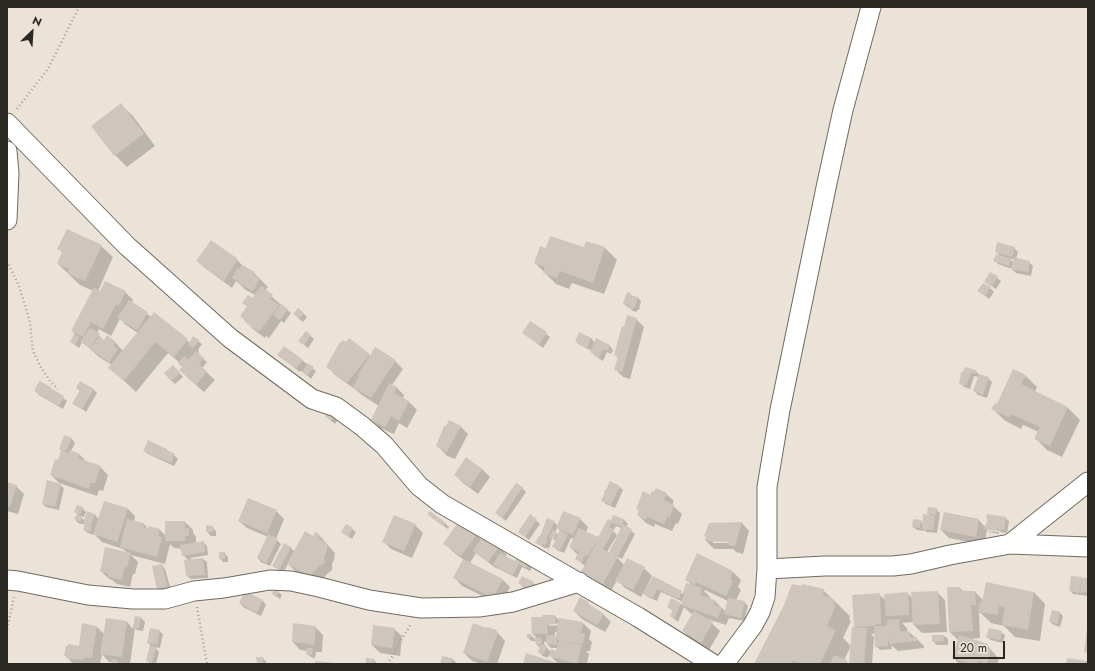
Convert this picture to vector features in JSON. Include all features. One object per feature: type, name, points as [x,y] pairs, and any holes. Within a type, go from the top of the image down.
[{"type":"street","points":[[724,664],[754,625],[765,597],[767,569],[766,487],[780,410],[843,110],[871,7]]},
{"type":"street","points":[[11,117],[127,246],[230,338],[312,399],[336,407],[362,426],[384,445],[419,486],[442,504],[579,582],[713,664]]},
{"type":"street","points":[[7,151],[9,172],[7,220]]},
{"type":"street","points":[[1010,544],[1088,482]]},
{"type":"street","points":[[767,569],[825,566],[899,566],[1010,544],[1088,548]]},
{"type":"street","points":[[13,581],[88,595],[133,599],[165,599],[194,591],[224,588],[270,580],[291,581],[369,600],[421,608],[479,607],[513,602],[579,582]]},
{"type":"path","points":[[11,117],[48,69],[79,7]]},
{"type":"path","points":[[7,262],[19,286],[30,322],[33,351],[40,366],[50,381],[58,389]]},
{"type":"path","points":[[7,629],[13,581]]},
{"type":"path","points":[[194,591],[207,664]]},
{"type":"path","points":[[387,664],[421,608]]},
{"type":"building","points":[[121,103],[144,134],[114,156],[91,126]]},
{"type":"building","points":[[67,229],[102,245],[85,281],[67,273],[69,269],[57,264],[62,252],[57,249]]},
{"type":"building","points":[[550,236],[584,247],[586,241],[605,247],[593,283],[560,271],[557,278],[543,273],[545,267],[534,263],[540,246],[546,248]]},
{"type":"building","points":[[211,240],[238,259],[224,281],[196,261]]},
{"type":"building","points":[[997,242],[1015,247],[1012,257],[995,252]]},
{"type":"building","points":[[996,254],[1011,259],[1009,266],[993,261]]},
{"type":"building","points":[[1014,257],[1030,262],[1028,272],[1011,269]]},
{"type":"building","points":[[242,265],[255,272],[253,275],[260,278],[253,291],[232,278],[237,268],[239,269]]},
{"type":"building","points":[[990,272],[998,276],[992,286],[984,282]]},
{"type":"building","points":[[105,281],[126,291],[119,306],[116,304],[103,329],[91,322],[83,337],[71,331],[94,287],[100,291]]},
{"type":"building","points":[[983,283],[991,287],[985,296],[977,291]]},
{"type":"building","points":[[261,286],[273,295],[270,299],[279,305],[260,331],[258,329],[257,331],[240,316],[247,306],[242,303],[248,295],[252,298]]},
{"type":"building","points":[[627,292],[631,293],[630,295],[638,297],[633,309],[628,308],[629,305],[623,304]]},
{"type":"building","points":[[129,300],[148,312],[137,330],[117,318]]},
{"type":"building","points":[[281,304],[288,309],[280,320],[273,315]]},
{"type":"building","points":[[298,308],[304,313],[299,319],[293,314]]},
{"type":"building","points":[[154,312],[188,339],[174,357],[155,342],[124,381],[108,368]]},
{"type":"building","points":[[627,315],[637,318],[622,372],[614,370],[618,357],[614,355],[622,326],[624,327]]},
{"type":"building","points":[[530,321],[547,332],[539,345],[522,333]]},
{"type":"building","points":[[90,328],[100,334],[99,336],[104,340],[107,335],[116,342],[113,346],[118,349],[109,362],[90,349],[98,338],[97,337],[90,348],[80,342]]},
{"type":"building","points":[[306,331],[311,335],[304,345],[298,341]]},
{"type":"building","points":[[579,332],[591,338],[587,348],[575,342]]},
{"type":"building","points":[[74,334],[79,337],[75,345],[70,342]]},
{"type":"building","points":[[193,336],[199,340],[193,348],[188,345]]},
{"type":"building","points":[[349,338],[370,354],[347,383],[326,367],[340,342],[341,343],[343,340],[346,342]]},
{"type":"building","points":[[596,338],[610,345],[608,351],[603,349],[599,358],[590,352]]},
{"type":"building","points":[[284,346],[303,360],[296,369],[277,355]]},
{"type":"building","points":[[375,347],[396,360],[371,398],[353,387],[359,376],[358,375]]},
{"type":"building","points":[[196,351],[204,358],[199,364],[207,371],[196,385],[179,370],[182,367],[178,363],[184,356],[188,360]]},
{"type":"building","points":[[308,363],[314,367],[307,376],[302,372]]},
{"type":"building","points":[[173,365],[180,373],[171,381],[164,373]]},
{"type":"building","points":[[965,367],[976,370],[975,374],[971,373],[966,386],[959,384],[961,372],[963,372]]},
{"type":"building","points":[[1013,369],[1026,375],[1021,384],[1068,407],[1050,446],[1034,439],[1040,427],[1011,414],[1009,417],[991,409],[995,403],[997,404]]},
{"type":"building","points":[[979,374],[989,377],[983,395],[973,391]]},
{"type":"building","points":[[40,381],[52,388],[46,398],[34,391]]},
{"type":"building","points":[[80,381],[94,389],[82,409],[72,404],[80,390],[76,388]]},
{"type":"building","points":[[389,383],[397,387],[394,393],[409,401],[399,421],[391,416],[385,427],[371,420]]},
{"type":"building","points":[[52,389],[64,396],[59,406],[46,399]]},
{"type":"building","points":[[328,412],[336,414],[331,421],[325,416]]},
{"type":"building","points":[[449,420],[461,426],[446,452],[436,446],[444,426],[446,426]]},
{"type":"building","points":[[64,435],[72,438],[66,451],[63,451],[69,453],[70,450],[80,454],[78,458],[101,466],[95,483],[91,483],[89,489],[50,475],[55,459],[58,460],[61,450],[59,449]]},
{"type":"building","points":[[148,440],[175,454],[171,463],[143,451]]},
{"type":"building","points":[[466,457],[482,469],[470,487],[454,475]]},
{"type":"building","points":[[47,480],[61,484],[55,507],[42,504]]},
{"type":"building","points":[[610,481],[620,486],[611,505],[601,501]]},
{"type":"building","points":[[7,482],[17,485],[10,507],[7,506]]},
{"type":"building","points":[[516,483],[523,487],[502,518],[495,513]]},
{"type":"building","points":[[656,488],[667,493],[664,500],[674,505],[670,517],[668,516],[664,524],[647,517],[646,520],[637,515],[639,510],[636,509],[643,491],[650,495]]},
{"type":"building","points":[[248,498],[277,510],[267,533],[238,521]]},
{"type":"building","points":[[104,501],[128,508],[117,542],[93,534]]},
{"type":"building","points":[[77,505],[83,507],[80,514],[74,512]]},
{"type":"building","points":[[928,507],[937,508],[936,515],[927,514]]},
{"type":"building","points":[[87,511],[95,514],[91,526],[83,523]]},
{"type":"building","points":[[430,511],[446,523],[443,526],[427,514]]},
{"type":"building","points":[[563,511],[581,518],[573,535],[556,528]]},
{"type":"building","points":[[944,512],[979,519],[976,537],[940,530]]},
{"type":"building","points":[[77,514],[81,516],[81,522],[74,519]]},
{"type":"building","points":[[530,514],[537,519],[525,537],[518,532]]},
{"type":"building","points":[[923,514],[935,516],[933,530],[922,529]]},
{"type":"building","points":[[987,514],[1006,517],[1004,530],[996,529],[996,531],[984,529],[988,518],[986,518]]},
{"type":"building","points":[[394,515],[416,524],[404,551],[382,542]]},
{"type":"building","points":[[613,515],[624,519],[622,524],[632,529],[618,556],[609,552],[622,526],[612,523],[609,527],[614,530],[603,549],[618,557],[603,584],[581,572],[596,544],[588,556],[585,555],[581,563],[575,559],[579,552],[569,547],[579,528],[598,537],[608,519],[611,520]]},
{"type":"building","points":[[547,518],[555,521],[546,540],[548,540],[545,546],[543,544],[542,546],[535,543],[539,536],[542,537],[540,536]]},
{"type":"building","points":[[127,519],[144,523],[143,527],[148,529],[149,526],[160,529],[158,536],[162,537],[157,557],[120,547]]},
{"type":"building","points":[[913,519],[921,520],[920,528],[912,527]]},
{"type":"building","points":[[165,521],[185,521],[185,528],[189,528],[189,536],[185,536],[185,541],[165,541]]},
{"type":"building","points":[[459,521],[477,534],[461,556],[443,544]]},
{"type":"building","points":[[742,522],[735,546],[727,545],[728,542],[705,541],[706,537],[704,536],[709,523]]},
{"type":"building","points":[[85,524],[92,527],[90,532],[83,530]]},
{"type":"building","points":[[346,524],[353,528],[348,537],[341,532]]},
{"type":"building","points":[[206,525],[213,526],[213,532],[206,532]]},
{"type":"building","points":[[553,530],[557,533],[554,539],[549,537]]},
{"type":"building","points":[[560,530],[568,535],[560,550],[552,547]]},
{"type":"building","points":[[305,531],[313,536],[315,532],[319,534],[318,538],[327,544],[327,551],[324,556],[325,563],[319,566],[310,576],[287,564]]},
{"type":"building","points":[[268,534],[278,539],[266,563],[257,558]]},
{"type":"building","points":[[484,535],[500,546],[488,562],[473,551]]},
{"type":"building","points":[[204,541],[205,552],[182,556],[180,545]]},
{"type":"building","points":[[284,543],[291,547],[279,570],[272,566]]},
{"type":"building","points":[[105,547],[131,553],[127,567],[125,566],[122,580],[108,577],[108,573],[100,572]]},
{"type":"building","points":[[219,552],[225,552],[225,559],[219,559]]},
{"type":"building","points":[[500,553],[515,561],[519,555],[530,561],[526,568],[519,564],[513,575],[493,565]]},
{"type":"building","points":[[697,553],[733,571],[730,579],[733,581],[726,596],[696,582],[695,585],[685,580]]},
{"type":"building","points":[[203,558],[205,575],[186,576],[184,560]]},
{"type":"building","points":[[627,558],[645,567],[633,590],[615,581]]},
{"type":"building","points":[[463,559],[503,579],[493,598],[453,578]]},
{"type":"building","points":[[162,564],[167,586],[157,589],[152,566]]},
{"type":"building","points":[[522,576],[534,582],[530,590],[518,583]]},
{"type":"building","points":[[653,576],[682,591],[679,599],[657,589],[653,598],[643,594],[647,584],[648,585]]},
{"type":"building","points":[[1071,576],[1082,577],[1079,593],[1069,591]]},
{"type":"building","points":[[1082,578],[1088,578],[1088,592],[1080,593]]},
{"type":"building","points":[[986,582],[1034,592],[1028,630],[1002,625],[1005,607],[999,606],[998,615],[978,612],[980,602],[982,602]]},
{"type":"building","points":[[686,583],[702,588],[700,595],[715,600],[714,605],[722,607],[718,618],[681,605]]},
{"type":"building","points":[[792,584],[802,586],[802,584],[824,589],[823,595],[835,600],[833,604],[836,605],[827,626],[836,630],[820,664],[801,664],[793,660],[791,664],[754,664],[783,607]]},
{"type":"building","points":[[947,587],[960,587],[961,591],[975,591],[976,605],[971,605],[973,631],[949,632]]},
{"type":"building","points":[[274,588],[279,591],[276,597],[272,594]]},
{"type":"building","points":[[245,591],[263,600],[257,613],[239,603]]},
{"type":"building","points":[[938,591],[940,624],[913,625],[911,592]]},
{"type":"building","points":[[908,592],[909,615],[886,616],[884,594]]},
{"type":"building","points":[[880,593],[881,624],[874,626],[854,627],[852,595]]},
{"type":"building","points":[[580,597],[604,614],[597,625],[573,611]]},
{"type":"building","points":[[671,598],[681,603],[674,619],[670,616],[673,610],[667,607]]},
{"type":"building","points":[[728,598],[745,601],[741,618],[724,614]]},
{"type":"building","points":[[1052,610],[1060,612],[1057,624],[1049,622]]},
{"type":"building","points":[[694,611],[713,622],[701,643],[682,631]]},
{"type":"building","points":[[542,615],[555,615],[556,624],[547,625],[548,634],[532,634],[531,617],[542,617]]},
{"type":"building","points":[[135,616],[141,617],[139,628],[133,627]]},
{"type":"building","points":[[106,618],[127,621],[122,657],[100,654]]},
{"type":"building","points":[[559,618],[583,622],[581,633],[585,633],[583,644],[562,641],[582,645],[577,664],[549,656],[551,649],[556,651],[559,640],[556,636]]},
{"type":"building","points":[[899,619],[900,631],[909,631],[910,637],[917,637],[917,641],[889,644],[888,635],[888,646],[875,647],[874,626],[887,626],[887,620]]},
{"type":"building","points":[[82,623],[97,626],[92,658],[84,657],[83,660],[66,658],[66,656],[64,656],[66,646],[68,646],[68,644],[79,646]]},
{"type":"building","points":[[293,623],[316,626],[314,645],[292,642]]},
{"type":"building","points":[[473,623],[497,630],[496,631],[498,632],[487,662],[463,653]]},
{"type":"building","points":[[373,625],[395,628],[392,648],[371,645]]},
{"type":"building","points":[[852,627],[867,628],[864,664],[849,664]]},
{"type":"building","points":[[150,628],[160,630],[157,645],[147,643]]},
{"type":"building","points":[[989,628],[1002,631],[1000,640],[986,637]]},
{"type":"building","points":[[1088,629],[1088,653],[1084,652]]},
{"type":"building","points":[[527,634],[531,634],[532,638],[527,638]]},
{"type":"building","points":[[546,635],[555,635],[557,645],[547,644]]},
{"type":"building","points":[[932,635],[944,635],[944,641],[932,642]]},
{"type":"building","points":[[959,635],[988,644],[987,648],[991,650],[987,664],[978,661],[978,664],[972,664],[952,658]]},
{"type":"building","points":[[535,637],[541,638],[542,643],[536,645]]},
{"type":"building","points":[[540,644],[547,646],[544,654],[538,653]]},
{"type":"building","points":[[150,645],[156,647],[152,663],[146,661]]},
{"type":"building","points":[[307,648],[313,648],[312,655],[306,654]]},
{"type":"building","points":[[526,653],[560,664],[523,664]]},
{"type":"building","points":[[834,655],[847,660],[845,664],[830,664]]},
{"type":"building","points":[[442,656],[452,658],[451,664],[440,664]]},
{"type":"building","points":[[256,657],[263,657],[263,663],[257,663]]},
{"type":"building","points":[[366,658],[375,659],[374,664],[366,664]]},
{"type":"building","points":[[1067,658],[1088,661],[1088,664],[1066,664]]},
{"type":"building","points":[[112,659],[118,661],[118,664],[111,664]]},
{"type":"building","points":[[315,661],[337,663],[337,664],[315,664]]}]
